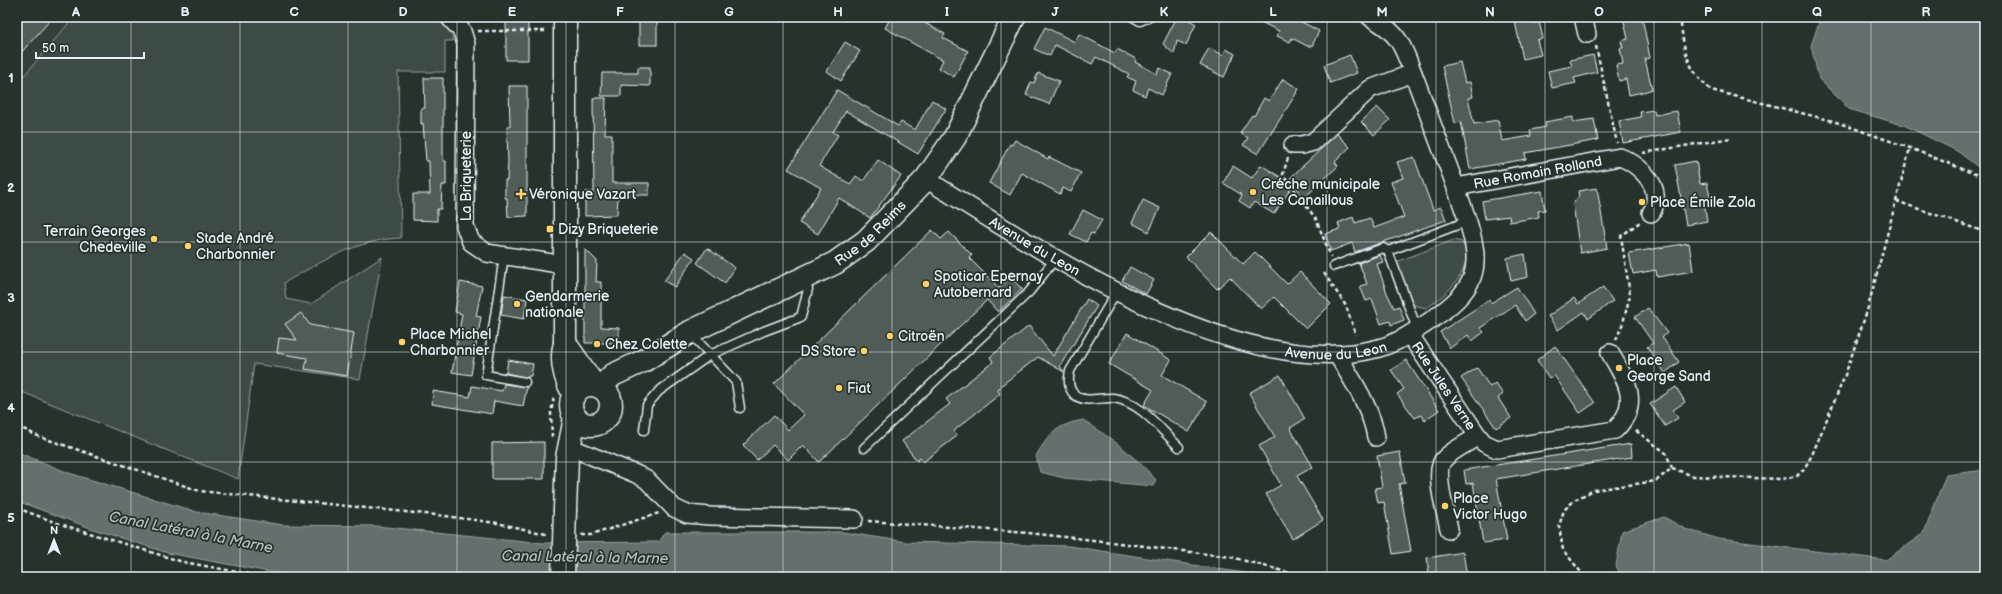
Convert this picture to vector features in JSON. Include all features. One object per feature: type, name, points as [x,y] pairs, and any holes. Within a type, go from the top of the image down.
[{"type":"main road","name":"Rue de Reims","points":[[597,386],[613,375],[643,361],[690,332],[835,263],[866,241],[926,179],[955,137],[1014,17]]},
{"type":"main road","points":[[565,24],[565,343],[562,353],[569,385],[574,395]]},
{"type":"main road","points":[[565,343],[597,386],[606,392],[612,406],[610,414],[597,424],[589,425],[582,423],[576,418],[572,410],[571,402],[574,395],[586,386],[597,386]]},
{"type":"main road","name":"Rue de Reims","points":[[612,406],[621,385],[643,361]]},
{"type":"main road","points":[[563,577],[567,458],[576,418]]},
{"type":"main road","points":[[566,490],[577,450],[597,424]]},
{"type":"street","points":[[449,17],[462,31]]},
{"type":"street","name":"Avenue du Leon","points":[[926,179],[1020,238],[1056,258],[1117,291],[1204,330],[1232,339],[1292,351],[1337,354],[1362,352],[1380,348],[1414,332],[1456,300],[1466,288],[1473,275],[1476,254],[1468,222],[1456,187],[1403,49],[1393,34],[1384,25],[1370,17]]},
{"type":"street","points":[[1583,17],[1587,34]]},
{"type":"street","name":"La Briqueterie","points":[[462,31],[466,44],[465,226],[471,242],[487,253],[565,265]]},
{"type":"street","points":[[1293,145],[1302,145],[1313,142],[1370,89],[1413,73]]},
{"type":"street","points":[[1620,157],[1636,165],[1650,182],[1655,192],[1655,202],[1651,213]]},
{"type":"street","name":"Rue Romain Rolland","points":[[1456,187],[1620,157]]},
{"type":"street","name":"Rue Jules Verne","points":[[1414,332],[1478,436],[1484,443],[1497,449]]},
{"type":"street","points":[[1444,458],[1615,430],[1623,422],[1630,397],[1628,384],[1610,353]]},
{"type":"street","points":[[1337,354],[1367,406],[1374,422],[1376,436]]},
{"type":"street","points":[[1449,529],[1439,474],[1440,465],[1444,458],[1478,436]]},
{"type":"street","points":[[577,450],[647,480],[674,508],[687,514],[710,516],[854,519]]},
{"type":"lane","points":[[1133,17],[1140,21],[1149,17]]},
{"type":"lane","points":[[1388,251],[1468,222]]},
{"type":"lane","points":[[1334,266],[1383,248],[1388,251],[1414,332]]},
{"type":"lane","points":[[504,256],[486,375],[525,382]]},
{"type":"lane","points":[[864,448],[1029,292],[1056,258]]},
{"type":"lane","points":[[644,430],[647,405],[659,391],[710,355],[764,330],[801,317],[808,289],[805,277]]},
{"type":"lane","points":[[1117,291],[1070,371],[1068,381],[1072,392],[1078,397],[1090,399],[1114,398],[1131,404],[1145,414],[1179,447]]},
{"type":"lane","points":[[690,332],[736,382],[740,408]]},
{"type":"path","points":[[1680,17],[1686,57],[1699,80],[1711,90],[1826,119],[1910,148],[1985,178]]},
{"type":"path","points":[[462,31],[565,24]]},
{"type":"path","points":[[1587,34],[1595,39],[1620,157],[1731,138]]},
{"type":"path","points":[[1293,145],[1283,174],[1316,219],[1334,266],[1322,270],[1346,306],[1362,352]]},
{"type":"path","points":[[1623,422],[1652,441],[1666,453],[1672,468],[1693,476],[1782,478],[1797,476],[1804,469],[1812,455],[1844,378],[1867,311],[1910,148]]},
{"type":"path","points":[[1896,201],[1985,232]]},
{"type":"path","points":[[1610,353],[1623,323],[1630,295],[1621,236],[1651,213]]},
{"type":"path","points":[[17,426],[40,436],[200,491],[445,516],[552,534]]},
{"type":"path","points":[[1585,577],[1563,550],[1559,526],[1564,510],[1576,499],[1594,490],[1656,481],[1672,468]]},
{"type":"path","points":[[17,508],[57,523],[183,562],[265,577]]},
{"type":"path","points":[[575,535],[591,535],[674,508]]},
{"type":"path","points":[[854,519],[1029,533],[1230,557],[1305,577]]},
{"type":"shaded area","points":[[17,17],[74,17],[17,84]]},
{"type":"shaded area","name":"Stade André Charbonnier","points":[[74,17],[433,17],[441,21],[451,33],[453,41],[445,41],[445,72],[398,72],[401,238],[385,239],[355,247],[312,267],[284,283],[286,299],[311,304],[382,257],[360,379],[254,364],[238,479],[17,390],[17,84]]},
{"type":"shaded area","points":[[1454,240],[1462,242],[1466,252],[1466,262],[1457,280],[1450,289],[1426,308],[1413,305],[1396,262]]},
{"type":"water","points":[[1829,17],[1985,17],[1985,172],[1957,151],[1906,126],[1849,109],[1819,79],[1811,46],[1819,22]]},
{"type":"water","points":[[1083,420],[1103,433],[1139,462],[1156,480],[1153,486],[1064,478],[1040,472],[1036,456],[1049,436],[1066,425]]},
{"type":"water","name":"Canal Latéral à la Marne","points":[[17,452],[69,473],[197,512],[283,525],[376,526],[543,543],[658,542],[665,532],[842,532],[906,542],[1069,546],[1271,577],[312,577],[269,572],[168,553],[93,529],[17,501]]},
{"type":"water","points":[[1985,470],[1985,577],[1622,577],[1616,566],[1622,531],[1664,517],[1685,529],[1719,539],[1886,560],[1924,533],[1946,475]]},
{"type":"building","points":[[17,17],[53,17],[17,57]]},
{"type":"building","points":[[506,17],[525,17],[525,19],[528,19],[528,60],[506,60]]},
{"type":"building","points":[[639,17],[657,17],[657,45],[639,45]]},
{"type":"building","points":[[891,17],[914,17],[945,34],[943,38],[968,51],[954,77],[939,68],[943,60],[885,28]]},
{"type":"building","points":[[1177,17],[1184,17],[1196,24],[1186,45],[1177,41],[1174,54],[1163,44]]},
{"type":"building","points":[[1251,17],[1292,17],[1319,31],[1312,46],[1307,46],[1292,38],[1290,42],[1277,36],[1279,31]]},
{"type":"building","points":[[1514,17],[1532,17],[1533,24],[1539,22],[1543,38],[1537,40],[1541,55],[1523,59]]},
{"type":"building","points":[[1623,17],[1642,17],[1650,58],[1645,59],[1652,89],[1629,95],[1626,79],[1619,81],[1616,65],[1623,64],[1620,48],[1623,48],[1621,41],[1628,39]]},
{"type":"building","points":[[1045,27],[1075,42],[1079,34],[1115,53],[1117,49],[1136,59],[1135,62],[1157,74],[1159,68],[1172,74],[1162,95],[1148,88],[1145,96],[1133,90],[1136,81],[1127,77],[1129,74],[1096,57],[1092,64],[1055,45],[1050,56],[1034,49]]},
{"type":"building","points":[[845,42],[860,51],[841,81],[827,71]]},
{"type":"building","points":[[1209,48],[1223,55],[1226,49],[1235,54],[1224,77],[1200,65]]},
{"type":"building","points":[[1350,55],[1357,73],[1330,83],[1324,65]]},
{"type":"building","points":[[1593,55],[1597,72],[1574,78],[1576,83],[1552,88],[1548,71],[1572,66],[1570,60]]},
{"type":"building","points":[[1460,62],[1465,83],[1470,82],[1473,97],[1468,98],[1474,124],[1498,120],[1502,141],[1531,136],[1530,130],[1546,127],[1545,122],[1573,117],[1573,122],[1594,119],[1598,140],[1525,153],[1526,159],[1470,169],[1461,122],[1455,123],[1442,66]]},
{"type":"building","points":[[638,67],[650,67],[650,86],[621,85],[621,96],[601,96],[602,73],[638,73]]},
{"type":"building","points":[[1038,73],[1059,81],[1049,104],[1026,95],[1031,82],[1034,83]]},
{"type":"building","points":[[424,78],[443,78],[443,161],[446,161],[446,185],[442,185],[441,209],[437,209],[437,221],[413,220],[413,194],[430,194],[429,161],[426,161],[423,123],[421,124],[421,108],[425,108]]},
{"type":"building","points":[[1283,79],[1299,89],[1258,154],[1243,145],[1248,138],[1240,133],[1252,115],[1254,116],[1264,98],[1269,101]]},
{"type":"building","points":[[509,86],[527,86],[527,216],[508,217],[507,198],[505,198],[505,180],[507,180],[508,162],[507,126],[510,126]]},
{"type":"building","points":[[837,90],[898,126],[901,122],[915,130],[932,100],[946,109],[918,154],[846,111],[833,132],[838,135],[819,166],[850,184],[856,176],[863,181],[878,160],[901,176],[870,218],[839,198],[818,234],[799,223],[821,188],[788,169]]},
{"type":"building","points":[[593,98],[606,98],[605,134],[612,134],[612,183],[649,183],[649,195],[618,195],[617,215],[585,216],[585,192],[594,192]]},
{"type":"building","points":[[1377,107],[1390,120],[1374,135],[1361,122]]},
{"type":"building","points":[[1654,110],[1655,115],[1677,111],[1681,132],[1623,143],[1619,121],[1641,117],[1640,112]]},
{"type":"building","points":[[1337,134],[1350,147],[1335,162],[1338,166],[1304,198],[1290,178]]},
{"type":"building","points":[[1015,140],[1048,159],[1049,157],[1081,173],[1071,192],[1063,188],[1060,194],[1022,173],[1010,195],[989,183],[1010,144],[1012,145]]},
{"type":"building","points":[[1414,157],[1433,210],[1441,207],[1446,220],[1355,252],[1352,243],[1331,251],[1325,234],[1340,229],[1338,223],[1353,217],[1355,223],[1370,218],[1374,228],[1404,217],[1391,182],[1403,178],[1397,162]]},
{"type":"building","points":[[1696,161],[1700,184],[1707,183],[1710,197],[1703,198],[1707,221],[1686,225],[1675,165]]},
{"type":"building","points":[[1261,165],[1293,185],[1274,214],[1254,202],[1250,208],[1239,201],[1242,195],[1223,183],[1233,166],[1252,178]]},
{"type":"building","points":[[1597,188],[1607,248],[1580,253],[1573,204],[1579,196],[1578,191]]},
{"type":"building","points":[[1542,191],[1545,210],[1538,211],[1539,217],[1510,222],[1509,216],[1485,219],[1482,201]]},
{"type":"building","points":[[1143,200],[1160,208],[1149,232],[1132,223]]},
{"type":"building","points":[[1083,210],[1102,220],[1094,234],[1091,233],[1086,242],[1070,234]]},
{"type":"building","points":[[932,230],[941,239],[949,232],[972,255],[969,258],[999,288],[1010,277],[1022,289],[998,312],[987,300],[819,462],[803,445],[788,460],[773,445],[757,460],[743,445],[774,415],[788,430],[804,415],[774,384]]},
{"type":"building","points":[[1211,232],[1243,264],[1255,252],[1287,284],[1300,272],[1331,304],[1306,329],[1274,297],[1261,309],[1230,277],[1217,289],[1186,257]]},
{"type":"building","points":[[1689,243],[1693,271],[1657,277],[1656,270],[1633,274],[1629,253]]},
{"type":"building","points":[[707,248],[735,268],[725,283],[697,263]]},
{"type":"building","points":[[585,249],[597,261],[596,282],[601,282],[601,327],[619,328],[619,343],[585,343]]},
{"type":"building","points":[[685,252],[694,258],[675,287],[664,281]]},
{"type":"building","points":[[1525,254],[1528,277],[1511,281],[1507,258]]},
{"type":"building","points":[[1380,255],[1383,262],[1377,264],[1387,293],[1394,308],[1399,306],[1404,320],[1391,325],[1390,321],[1381,324],[1372,299],[1366,301],[1360,286],[1367,284],[1359,263]]},
{"type":"building","points":[[1130,267],[1154,280],[1146,294],[1122,281]]},
{"type":"building","points":[[460,282],[482,286],[476,316],[481,317],[471,375],[452,372],[462,314],[455,312]]},
{"type":"building","points":[[1517,287],[1534,314],[1525,321],[1515,305],[1480,328],[1484,332],[1472,341],[1468,335],[1450,348],[1440,332],[1489,300],[1491,303]]},
{"type":"building","points":[[1603,287],[1613,301],[1588,319],[1584,312],[1558,330],[1548,316],[1574,298],[1578,304]]},
{"type":"building","points":[[504,295],[527,299],[524,319],[501,315]]},
{"type":"building","points":[[1087,299],[1097,306],[1060,366],[1064,372],[1038,357],[999,387],[1001,388],[998,390],[1000,394],[956,429],[954,432],[957,436],[923,462],[920,458],[917,461],[902,441],[950,404],[946,399],[993,362],[990,357],[1029,326],[1053,356]]},
{"type":"building","points":[[1648,308],[1667,333],[1662,337],[1679,362],[1665,373],[1647,347],[1653,343],[1635,317]]},
{"type":"building","points":[[301,313],[310,325],[354,333],[347,376],[305,369],[307,358],[277,353],[279,338],[297,340],[285,324]]},
{"type":"building","points":[[1127,333],[1171,360],[1162,375],[1207,402],[1189,432],[1144,405],[1153,390],[1109,364]]},
{"type":"building","points":[[1555,346],[1595,403],[1580,413],[1554,375],[1549,378],[1537,360]]},
{"type":"building","points":[[508,360],[533,364],[531,376],[528,376],[528,378],[506,373]]},
{"type":"building","points":[[1406,360],[1439,410],[1425,420],[1421,415],[1415,418],[1397,394],[1404,389],[1391,370]]},
{"type":"building","points":[[1477,368],[1490,387],[1495,383],[1503,394],[1498,398],[1511,418],[1496,428],[1461,378]]},
{"type":"building","points":[[1280,375],[1305,419],[1290,428],[1313,467],[1297,476],[1323,520],[1293,539],[1266,494],[1281,485],[1259,446],[1275,437],[1249,393]]},
{"type":"building","points":[[504,384],[527,387],[523,406],[494,401],[492,414],[432,404],[433,391],[470,397],[472,386],[502,391]]},
{"type":"building","points":[[1676,387],[1685,402],[1673,410],[1678,418],[1665,426],[1650,404]]},
{"type":"building","points":[[544,442],[544,479],[492,479],[492,443]]},
{"type":"building","points":[[1631,444],[1632,457],[1496,479],[1507,540],[1483,543],[1473,483],[1466,484],[1464,470]]},
{"type":"building","points":[[1400,452],[1405,483],[1399,484],[1411,551],[1393,554],[1384,502],[1378,503],[1375,488],[1382,487],[1377,456]]},
{"type":"building","points":[[1463,552],[1467,577],[1437,577],[1436,572],[1429,573],[1427,558]]},
{"type":"place","name":"Créche municipale Les Canaillous","points":[[1253,192]]},
{"type":"place","name":"Véronique Vazart","points":[[521,194]]},
{"type":"place","name":"Place Émile Zola","points":[[1642,202]]},
{"type":"place","name":"Dizy Briqueterie","points":[[550,229]]},
{"type":"place","name":"Terrain Georges Chedeville","points":[[154,239]]},
{"type":"place","name":"Stade André Charbonnier","points":[[188,246]]},
{"type":"place","name":"Spoticar Epernay Autobernard","points":[[926,284]]},
{"type":"place","name":"Gendarmerie nationale","points":[[517,304]]},
{"type":"place","name":"Citroën","points":[[890,336]]},
{"type":"place","name":"Place Michel Charbonnier","points":[[402,342]]},
{"type":"place","name":"Chez Colette","points":[[597,344]]},
{"type":"place","name":"DS Store","points":[[864,351]]},
{"type":"place","name":"Place George Sand","points":[[1619,368]]},
{"type":"place","name":"Fiat","points":[[839,388]]},
{"type":"place","name":"Place Victor Hugo","points":[[1445,506]]}]
